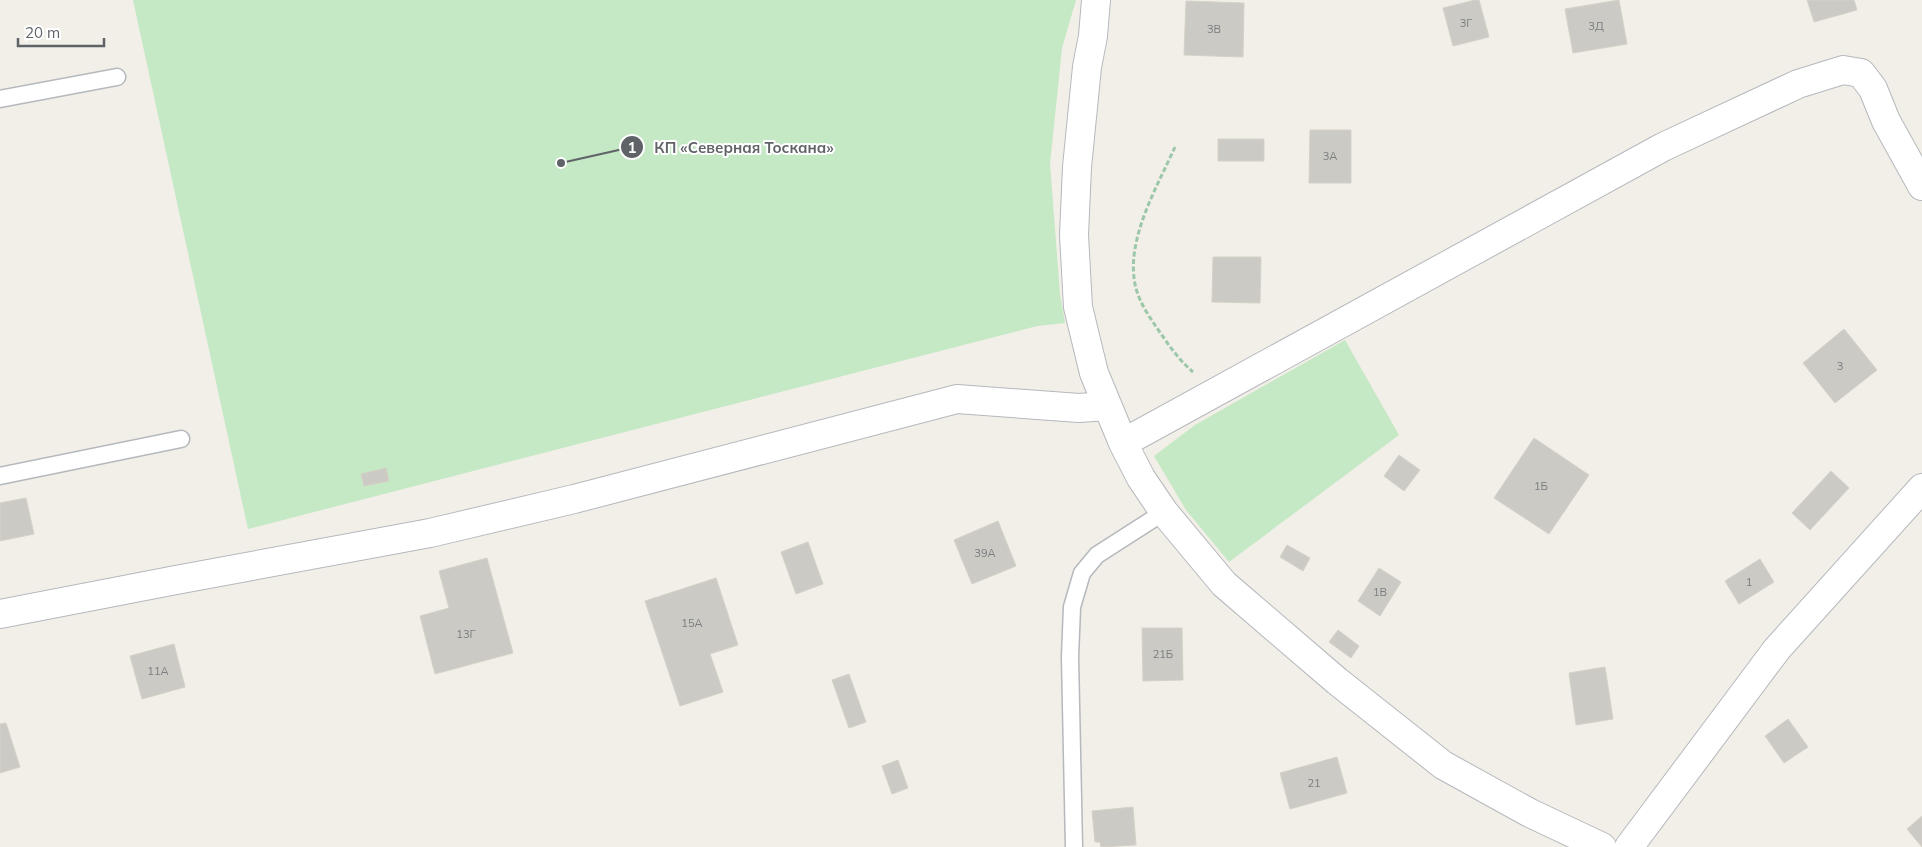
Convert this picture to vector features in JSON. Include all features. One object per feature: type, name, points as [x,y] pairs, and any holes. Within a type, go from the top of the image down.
[{"type":"street","points":[[1096,0],[1077,167],[1074,235],[1078,307],[1094,373],[1123,443],[1141,478],[1164,512],[1224,584],[1337,681],[1443,765],[1530,812],[1602,847]]},
{"type":"street","points":[[1123,443],[1663,147],[1798,84],[1843,70],[1861,73],[1873,89],[1886,121],[1922,186]]},
{"type":"street","points":[[0,614],[430,534],[574,499],[957,399],[1079,408],[1107,406]]},
{"type":"street","points":[[1629,847],[1776,649],[1922,488]]},
{"type":"lane","points":[[0,99],[117,77]]},
{"type":"lane","points":[[0,476],[180,438]]},
{"type":"lane","points":[[1074,847],[1070,657],[1072,607],[1082,573],[1097,554],[1164,512]]},
{"type":"path","points":[[1175,147],[1144,218],[1133,250],[1135,284],[1145,310],[1179,361],[1217,392]]},
{"type":"green space","points":[[133,0],[1076,0],[1062,48],[1050,164],[1060,294],[1065,323],[1037,326],[248,529]]},
{"type":"green space","points":[[1345,340],[1399,435],[1229,562],[1186,510],[1154,456],[1195,425]]},
{"type":"building","points":[[1479,0],[1489,37],[1453,46],[1443,8]]},
{"type":"building","points":[[1619,0],[1627,44],[1573,53],[1565,9]]},
{"type":"building","points":[[1807,0],[1854,0],[1857,10],[1814,22]]},
{"type":"building","points":[[1186,1],[1244,3],[1243,57],[1184,55]]},
{"type":"building","points":[[1310,130],[1351,130],[1351,183],[1309,183]]},
{"type":"building","points":[[1218,139],[1264,139],[1264,161],[1218,161]]},
{"type":"building","points":[[1213,257],[1261,257],[1260,303],[1212,302]]},
{"type":"building","points":[[1844,329],[1877,370],[1835,403],[1803,363]]},
{"type":"building","points":[[1534,438],[1589,475],[1549,534],[1494,498]]},
{"type":"building","points":[[1399,455],[1420,470],[1404,491],[1384,476]]},
{"type":"building","points":[[386,468],[389,481],[364,486],[361,474]]},
{"type":"building","points":[[1831,471],[1849,488],[1810,530],[1792,513]]},
{"type":"building","points":[[26,498],[34,534],[0,541],[0,503]]},
{"type":"building","points":[[998,521],[1016,566],[972,584],[954,540]]},
{"type":"building","points":[[808,542],[823,584],[796,594],[781,552]]},
{"type":"building","points":[[1287,545],[1310,558],[1303,571],[1280,557]]},
{"type":"building","points":[[487,558],[513,653],[435,674],[420,616],[449,608],[439,571]]},
{"type":"building","points":[[1760,559],[1774,582],[1739,604],[1725,581]]},
{"type":"building","points":[[1379,568],[1401,582],[1380,616],[1358,601]]},
{"type":"building","points":[[716,578],[738,645],[710,654],[723,692],[680,706],[645,601]]},
{"type":"building","points":[[1142,628],[1182,628],[1183,680],[1143,681]]},
{"type":"building","points":[[1338,630],[1359,646],[1351,658],[1329,642]]},
{"type":"building","points":[[174,644],[185,687],[142,699],[130,656]]},
{"type":"building","points":[[1605,667],[1613,719],[1576,725],[1569,673]]},
{"type":"building","points":[[849,674],[866,722],[849,728],[832,680]]},
{"type":"building","points":[[1788,719],[1808,747],[1784,763],[1765,736]]},
{"type":"building","points":[[6,723],[20,767],[0,773],[0,724]]},
{"type":"building","points":[[1337,757],[1347,793],[1290,809],[1280,773]]},
{"type":"building","points":[[898,760],[908,788],[892,794],[882,766]]},
{"type":"building","points":[[1133,807],[1136,845],[1101,847],[1100,842],[1095,842],[1092,811]]},
{"type":"building","points":[[1922,816],[1922,847],[1907,829]]},
{"type":"place","name":"КП «Северная Тоскана»","points":[[561,163]]}]
